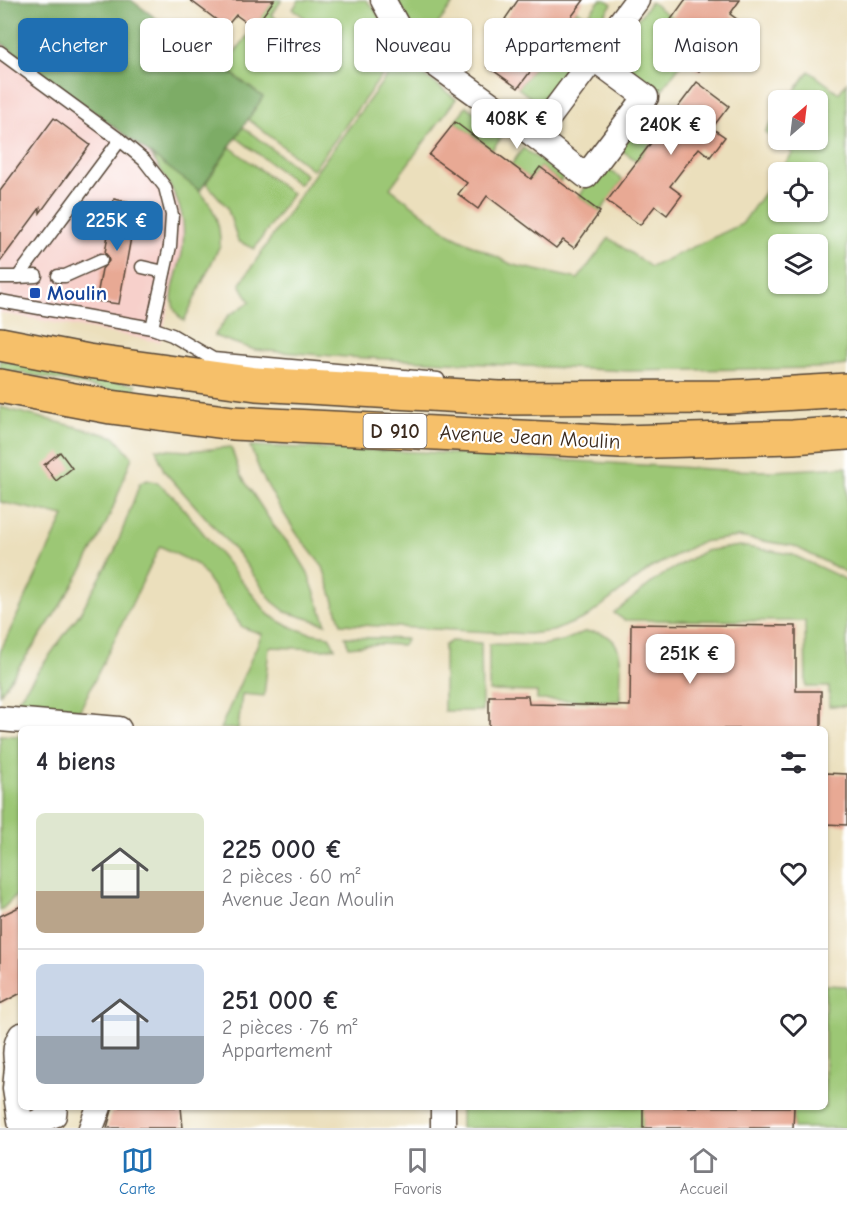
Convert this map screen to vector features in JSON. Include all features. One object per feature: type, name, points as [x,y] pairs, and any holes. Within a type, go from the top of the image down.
[{"type":"main road","name":"Avenue Jean Moulin","points":[[0,344],[88,361],[256,384],[499,398],[727,397],[847,390]]},
{"type":"main road","name":"Avenue Jean Moulin","points":[[0,386],[111,407],[233,423],[621,442],[793,437],[847,433]]},
{"type":"street","points":[[383,0],[407,44],[535,136],[586,176],[646,97],[612,72]]},
{"type":"street","points":[[623,18],[637,0]]},
{"type":"street","points":[[535,136],[583,72]]},
{"type":"street","points":[[727,397],[847,378]]},
{"type":"street","points":[[793,437],[847,445]]},
{"type":"street","points":[[0,719],[83,726]]},
{"type":"street","points":[[18,1040],[16,1043],[18,1060]]},
{"type":"street","points":[[18,1074],[15,1089],[18,1108]]},
{"type":"street","points":[[18,1110],[21,1128],[59,1117]]},
{"type":"street","points":[[91,1128],[98,1110]]},
{"type":"street","points":[[443,1110],[443,1128]]},
{"type":"lane","points":[[0,52],[120,140],[144,160],[165,187],[172,215],[170,246],[152,328]]},
{"type":"lane","points":[[18,277],[120,140]]},
{"type":"lane","points":[[58,276],[65,276],[101,260]]},
{"type":"lane","points":[[142,267],[164,272]]},
{"type":"lane","points":[[0,277],[36,276]]},
{"type":"lane","points":[[0,301],[152,328],[172,335],[213,359],[435,378],[499,398]]},
{"type":"shaded area","points":[[0,42],[18,55],[18,72],[40,72],[151,155],[179,205],[184,236],[182,255],[160,342],[0,313]]},
{"type":"green space","points":[[0,0],[131,0],[155,18],[140,18],[140,72],[229,72],[263,97],[200,191],[40,72],[128,72],[128,18],[18,18],[18,55],[0,42]]},
{"type":"green space","points":[[274,0],[282,0],[271,15],[275,18],[261,18]]},
{"type":"green space","points":[[299,0],[366,0],[380,18],[354,18],[354,72],[385,72],[313,170],[248,119],[262,97],[230,72],[233,72],[233,55],[245,39],[245,72],[342,72],[342,18],[305,18],[293,9]]},
{"type":"green space","points":[[397,0],[456,0],[442,18],[407,18]]},
{"type":"green space","points":[[600,0],[606,0],[612,4],[602,18],[571,18],[577,10],[587,17]]},
{"type":"green space","points":[[651,2],[672,18],[653,18],[653,72],[675,72],[661,91],[636,72],[641,72],[641,18],[638,18]]},
{"type":"green space","points":[[809,71],[839,93],[847,82],[847,365],[818,368],[628,371],[347,357],[255,350],[214,336],[228,316],[250,302],[240,284],[316,172],[390,72],[419,72],[456,99],[390,188],[450,234],[513,265],[578,279],[609,238],[651,267],[742,224],[768,187],[768,222],[828,222],[828,162],[786,162],[793,153],[789,150],[828,150],[828,90],[795,90]]},
{"type":"green space","points":[[530,72],[563,72],[539,104],[518,88]]},
{"type":"green space","points":[[466,106],[504,134],[492,150],[455,122]]},
{"type":"green space","points":[[646,108],[667,123],[637,161],[617,147]]},
{"type":"green space","points":[[243,127],[306,175],[299,185],[236,137]]},
{"type":"green space","points":[[230,147],[292,194],[254,249],[238,241],[227,207],[206,183]]},
{"type":"green space","points":[[523,148],[563,177],[560,182],[540,167],[531,179],[511,165]]},
{"type":"green space","points":[[151,155],[199,191],[215,214],[219,228],[220,245],[184,321],[173,307],[172,298],[183,249],[183,221],[175,195]]},
{"type":"green space","points":[[602,165],[623,180],[600,212],[579,196]]},
{"type":"green space","points":[[0,360],[136,385],[134,395],[0,369]]},
{"type":"green space","points":[[0,407],[115,437],[132,457],[115,503],[92,552],[55,614],[0,694],[0,652],[64,516],[0,502]]},
{"type":"green space","points":[[250,446],[423,452],[726,470],[772,471],[847,467],[847,573],[794,546],[738,537],[701,542],[651,568],[587,617],[553,631],[529,634],[341,624],[323,567],[279,506],[261,474]]},
{"type":"green space","points":[[231,447],[240,474],[273,525],[294,550],[307,571],[326,624],[286,612],[272,601],[240,556],[164,471],[156,449],[188,451]]},
{"type":"green space","points":[[147,480],[158,483],[176,499],[269,615],[298,629],[329,636],[335,648],[269,647],[264,696],[242,694],[238,726],[221,726],[262,634],[242,627],[198,565],[160,546],[80,710],[14,705],[80,613],[114,553],[140,483]]},
{"type":"green space","points":[[740,546],[791,554],[847,582],[847,706],[829,706],[829,687],[806,687],[805,621],[624,620],[614,613],[659,577],[704,551]]},
{"type":"green space","points":[[584,632],[599,633],[609,637],[616,644],[621,664],[620,701],[537,700],[537,692],[489,691],[489,644],[542,645],[563,641]]},
{"type":"green space","points":[[345,637],[406,639],[403,645],[377,644],[349,647]]},
{"type":"green space","points":[[451,641],[481,643],[482,711],[444,711],[444,646]]},
{"type":"green space","points":[[0,735],[18,736],[18,894],[0,911]]},
{"type":"green space","points":[[828,985],[847,986],[847,1128],[793,1128],[794,1110],[828,1110]]},
{"type":"green space","points":[[461,1110],[643,1110],[643,1128],[461,1128]]},
{"type":"building","points":[[190,0],[274,0],[261,18],[245,18],[245,22],[236,15],[233,19],[214,18]]},
{"type":"building","points":[[518,0],[584,0],[570,18],[506,18]]},
{"type":"building","points":[[685,0],[740,0],[730,14],[735,18],[672,18]]},
{"type":"building","points":[[495,72],[530,72],[518,88]]},
{"type":"building","points":[[697,82],[729,106],[712,128],[725,137],[710,157],[699,148],[670,186],[682,195],[667,215],[655,206],[640,225],[607,201]]},
{"type":"building","points":[[54,118],[90,145],[40,213],[40,208],[0,262],[0,191]]},
{"type":"building","points":[[455,122],[531,179],[540,167],[600,212],[574,248],[563,240],[556,248],[487,196],[478,209],[458,194],[467,183],[429,155]]},
{"type":"building","points":[[114,199],[137,204],[119,304],[96,301],[102,269],[109,261],[105,253]]},
{"type":"building","points":[[60,452],[72,468],[56,481],[44,465]]},
{"type":"building","points":[[631,624],[796,626],[796,691],[821,691],[821,726],[489,726],[489,696],[528,696],[529,704],[630,706]]},
{"type":"building","points":[[828,773],[847,774],[847,825],[828,824]]},
{"type":"building","points":[[18,907],[18,995],[0,1004],[0,916]]},
{"type":"building","points":[[112,1110],[181,1110],[183,1128],[107,1128]]},
{"type":"building","points":[[643,1110],[794,1110],[793,1128],[643,1128]]},
{"type":"place","name":"Moulin","points":[[35,293]]}]
